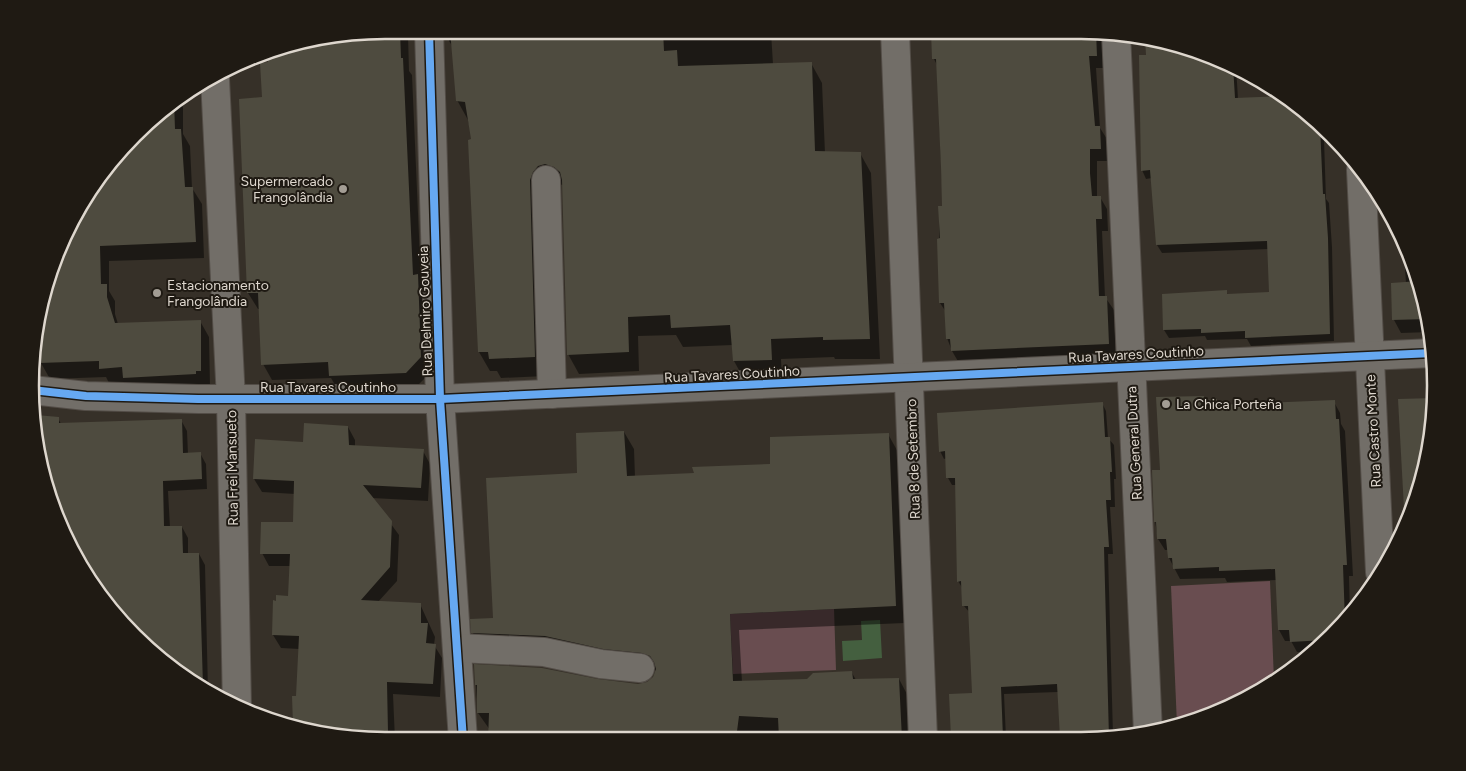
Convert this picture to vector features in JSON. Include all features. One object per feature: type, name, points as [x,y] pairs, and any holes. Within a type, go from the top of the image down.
[{"type":"street","name":"Rua Delmiro Gouveia","points":[[429,39],[440,399],[463,732]]},
{"type":"street","name":"Rua 8 de Setembro","points":[[895,39],[910,378],[922,732]]},
{"type":"street","name":"Rua General Dutra","points":[[1116,41],[1148,726]]},
{"type":"street","name":"Rua Frei Mansueto","points":[[215,83],[231,400],[237,698]]},
{"type":"street","points":[[546,180],[552,394]]},
{"type":"street","name":"Rua Castro Monte","points":[[1362,182],[1379,561]]},
{"type":"street","name":"Rua Tavares Coutinho","points":[[39,391],[86,396],[231,400],[440,399],[1426,353]]},
{"type":"street","points":[[458,648],[544,652],[601,664],[640,668]]},
{"type":"shaded area","points":[[1270,581],[1274,674],[1254,686],[1213,706],[1177,718],[1171,586]]},
{"type":"shaded area","points":[[834,609],[836,670],[733,674],[730,614]]},
{"type":"shaded area","points":[[880,620],[882,658],[843,661],[842,641],[862,640],[861,621]]},
{"type":"building","name":"Supermercado Frangolândia","points":[[363,39],[400,39],[401,58],[403,58],[413,275],[418,274],[421,357],[406,373],[329,376],[328,362],[261,365],[258,293],[247,293],[239,99],[262,97],[260,63],[268,62],[268,59],[274,57],[318,45]]},
{"type":"building","points":[[451,39],[663,39],[664,51],[677,50],[678,66],[812,62],[815,151],[861,152],[870,339],[823,340],[823,337],[771,339],[772,360],[733,361],[730,325],[671,328],[670,315],[628,317],[629,352],[567,355],[562,180],[560,172],[554,167],[545,164],[538,166],[530,180],[535,357],[489,359],[488,352],[478,352],[468,140],[471,139],[465,102],[456,101]]},
{"type":"building","points":[[931,39],[1096,39],[1097,56],[1089,56],[1095,126],[1100,126],[1101,149],[1090,149],[1090,173],[1092,196],[1101,196],[1102,219],[1096,219],[1099,296],[1107,296],[1109,344],[951,351],[950,339],[946,339],[944,303],[939,303],[937,239],[940,238],[938,206],[942,206],[941,167],[936,59],[932,59]]},
{"type":"building","points":[[1145,45],[1192,57],[1213,65],[1234,75],[1235,98],[1272,97],[1292,110],[1320,135],[1323,194],[1325,194],[1328,238],[1330,334],[1245,338],[1245,331],[1201,333],[1201,329],[1163,330],[1162,294],[1227,290],[1227,294],[1269,292],[1267,241],[1156,245],[1150,170],[1141,171],[1139,55],[1146,55]]},
{"type":"building","points":[[174,110],[175,129],[181,129],[185,187],[193,187],[196,242],[100,246],[101,284],[107,284],[107,297],[115,323],[201,320],[201,371],[196,371],[196,374],[123,378],[122,367],[99,369],[99,361],[39,363],[45,318],[57,274],[85,212],[110,174],[140,140]]},
{"type":"building","points":[[1411,282],[1421,319],[1392,320],[1391,283]]},
{"type":"building","points":[[1204,396],[1204,400],[1217,399],[1217,405],[1335,400],[1336,419],[1339,419],[1347,565],[1343,565],[1345,610],[1315,641],[1290,642],[1289,630],[1278,630],[1275,569],[1219,571],[1219,567],[1173,569],[1172,558],[1168,558],[1166,539],[1157,539],[1156,522],[1154,522],[1152,470],[1160,470],[1156,397]]},
{"type":"building","points":[[1427,398],[1421,453],[1404,510],[1398,399]]},
{"type":"building","points":[[1103,402],[1105,437],[1110,437],[1112,472],[1110,472],[1111,500],[1106,500],[1109,547],[1104,547],[1109,731],[1060,732],[1057,684],[1001,687],[1003,732],[951,732],[949,694],[972,693],[968,606],[962,606],[961,581],[957,582],[955,478],[946,478],[945,451],[939,452],[937,413]]},
{"type":"building","points":[[40,415],[59,417],[59,423],[182,419],[183,453],[201,452],[202,479],[163,481],[164,526],[182,526],[183,553],[199,553],[203,680],[174,661],[140,631],[110,597],[85,559],[57,497],[45,453]]},
{"type":"building","points":[[304,423],[348,426],[349,445],[424,449],[421,488],[363,485],[392,521],[390,567],[361,600],[421,603],[421,623],[428,623],[426,643],[436,644],[433,684],[387,682],[388,732],[363,732],[340,729],[318,726],[293,719],[292,696],[296,696],[299,636],[272,635],[273,600],[276,601],[276,595],[288,596],[290,554],[260,554],[261,522],[293,522],[294,481],[253,479],[255,439],[303,442]]},
{"type":"building","points":[[624,431],[627,476],[694,473],[692,467],[770,464],[770,437],[889,433],[896,606],[730,614],[733,681],[807,679],[813,673],[852,671],[853,679],[899,678],[902,732],[779,732],[778,718],[739,716],[737,732],[488,732],[489,713],[477,713],[477,685],[475,685],[474,664],[542,668],[598,679],[638,684],[647,682],[653,677],[656,669],[650,656],[642,653],[603,649],[545,636],[471,633],[470,619],[493,618],[486,478],[577,473],[576,433]]},
{"type":"cycle path","points":[[429,39],[440,399],[462,732]]},
{"type":"cycle path","points":[[39,391],[86,396],[198,399],[440,399],[1426,353]]},
{"type":"place","name":"Supermercado Frangolândia","points":[[343,189]]},
{"type":"place","name":"Estacionamento Frangolândia","points":[[157,293]]},
{"type":"place","name":"La Chica Porteña","points":[[1166,404]]}]
